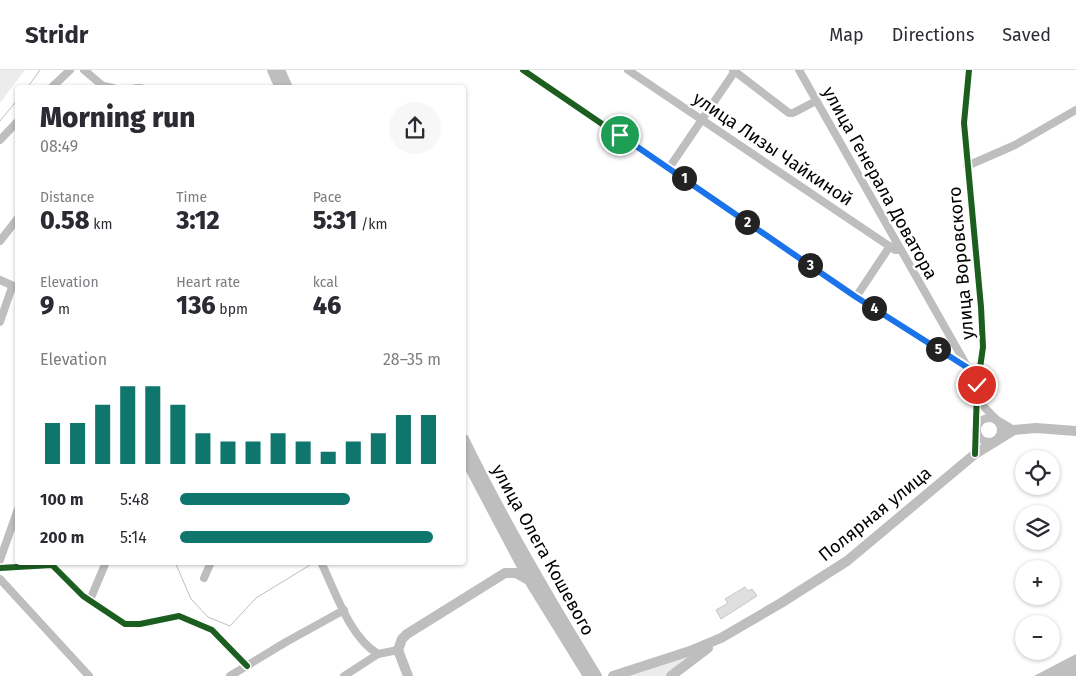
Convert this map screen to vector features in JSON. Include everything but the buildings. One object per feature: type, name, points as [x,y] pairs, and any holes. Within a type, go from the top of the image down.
[{"type":"main road","points":[[272,70],[279,85]]},
{"type":"main road","points":[[280,70],[287,85]]},
{"type":"main road","name":"Полярная улица","points":[[613,676],[690,651],[721,638],[847,560],[975,454],[1014,430],[1036,428],[1076,431]]},
{"type":"main road","name":"улица Олега Кошевого","points":[[466,444],[533,579],[588,676]]},
{"type":"main road","name":"улица Олега Кошевого","points":[[466,461],[509,543],[596,676]]},
{"type":"main road","points":[[502,574],[510,561],[509,543]]},
{"type":"main road","points":[[408,676],[398,650],[402,639],[407,634],[502,574],[516,572],[533,579]]},
{"type":"main road","points":[[671,676],[721,638]]},
{"type":"street","points":[[54,85],[70,70]]},
{"type":"street","points":[[84,70],[102,85]]},
{"type":"street","points":[[523,70],[856,297],[968,368]]},
{"type":"street","name":"улица Лизы Чайкиной","points":[[628,70],[894,250],[901,250]]},
{"type":"street","points":[[669,168],[734,70],[789,113],[793,113],[816,101]]},
{"type":"street","name":"улица Генерала Доватора","points":[[799,70],[968,368],[977,389]]},
{"type":"street","name":"улица Воровского","points":[[969,70],[964,123],[983,347],[977,389],[975,454]]},
{"type":"street","points":[[967,166],[1014,144],[1076,110]]},
{"type":"street","points":[[0,140],[15,124]]},
{"type":"street","points":[[0,240],[15,222]]},
{"type":"street","points":[[856,297],[890,246]]},
{"type":"street","points":[[0,280],[15,288],[0,322]]},
{"type":"street","points":[[978,401],[997,420],[1014,430]]},
{"type":"street","points":[[986,418],[997,420],[1002,431],[998,438],[988,442],[980,439],[977,428],[980,421],[986,418]]},
{"type":"street","points":[[0,560],[15,518]]},
{"type":"street","points":[[0,568],[52,565],[83,596],[125,624],[140,624],[179,616],[212,630],[226,642],[247,666]]},
{"type":"street","points":[[90,600],[105,565]]},
{"type":"street","points":[[204,578],[210,565]]},
{"type":"street","points":[[322,565],[344,610],[363,641],[378,654]]},
{"type":"street","points":[[0,579],[90,676]]},
{"type":"street","points":[[230,676],[344,610]]},
{"type":"street","points":[[344,676],[378,654],[398,650]]},
{"type":"shaded area","points":[[0,70],[25,70],[0,103]]},
{"type":"shaded area","points":[[1076,654],[1076,676],[1034,676]]},
{"type":"shaded area","points":[[688,655],[690,657],[665,676],[628,676]]},
{"type":"waterway","points":[[29,85],[40,70]]},
{"type":"waterway","points":[[0,121],[15,103]]},
{"type":"waterway","points":[[176,565],[191,599],[208,617],[230,626],[256,598],[310,565]]},
{"type":"cycle path","points":[[523,70],[856,297],[968,368]]},
{"type":"cycle path","points":[[969,70],[964,123],[983,347],[977,389],[975,454]]},
{"type":"cycle path","points":[[0,568],[52,565],[83,596],[125,624],[140,624],[179,616],[212,630],[247,666]]},
{"type":"route","points":[[620,135],[856,297],[968,368],[977,389],[977,385]]}]
